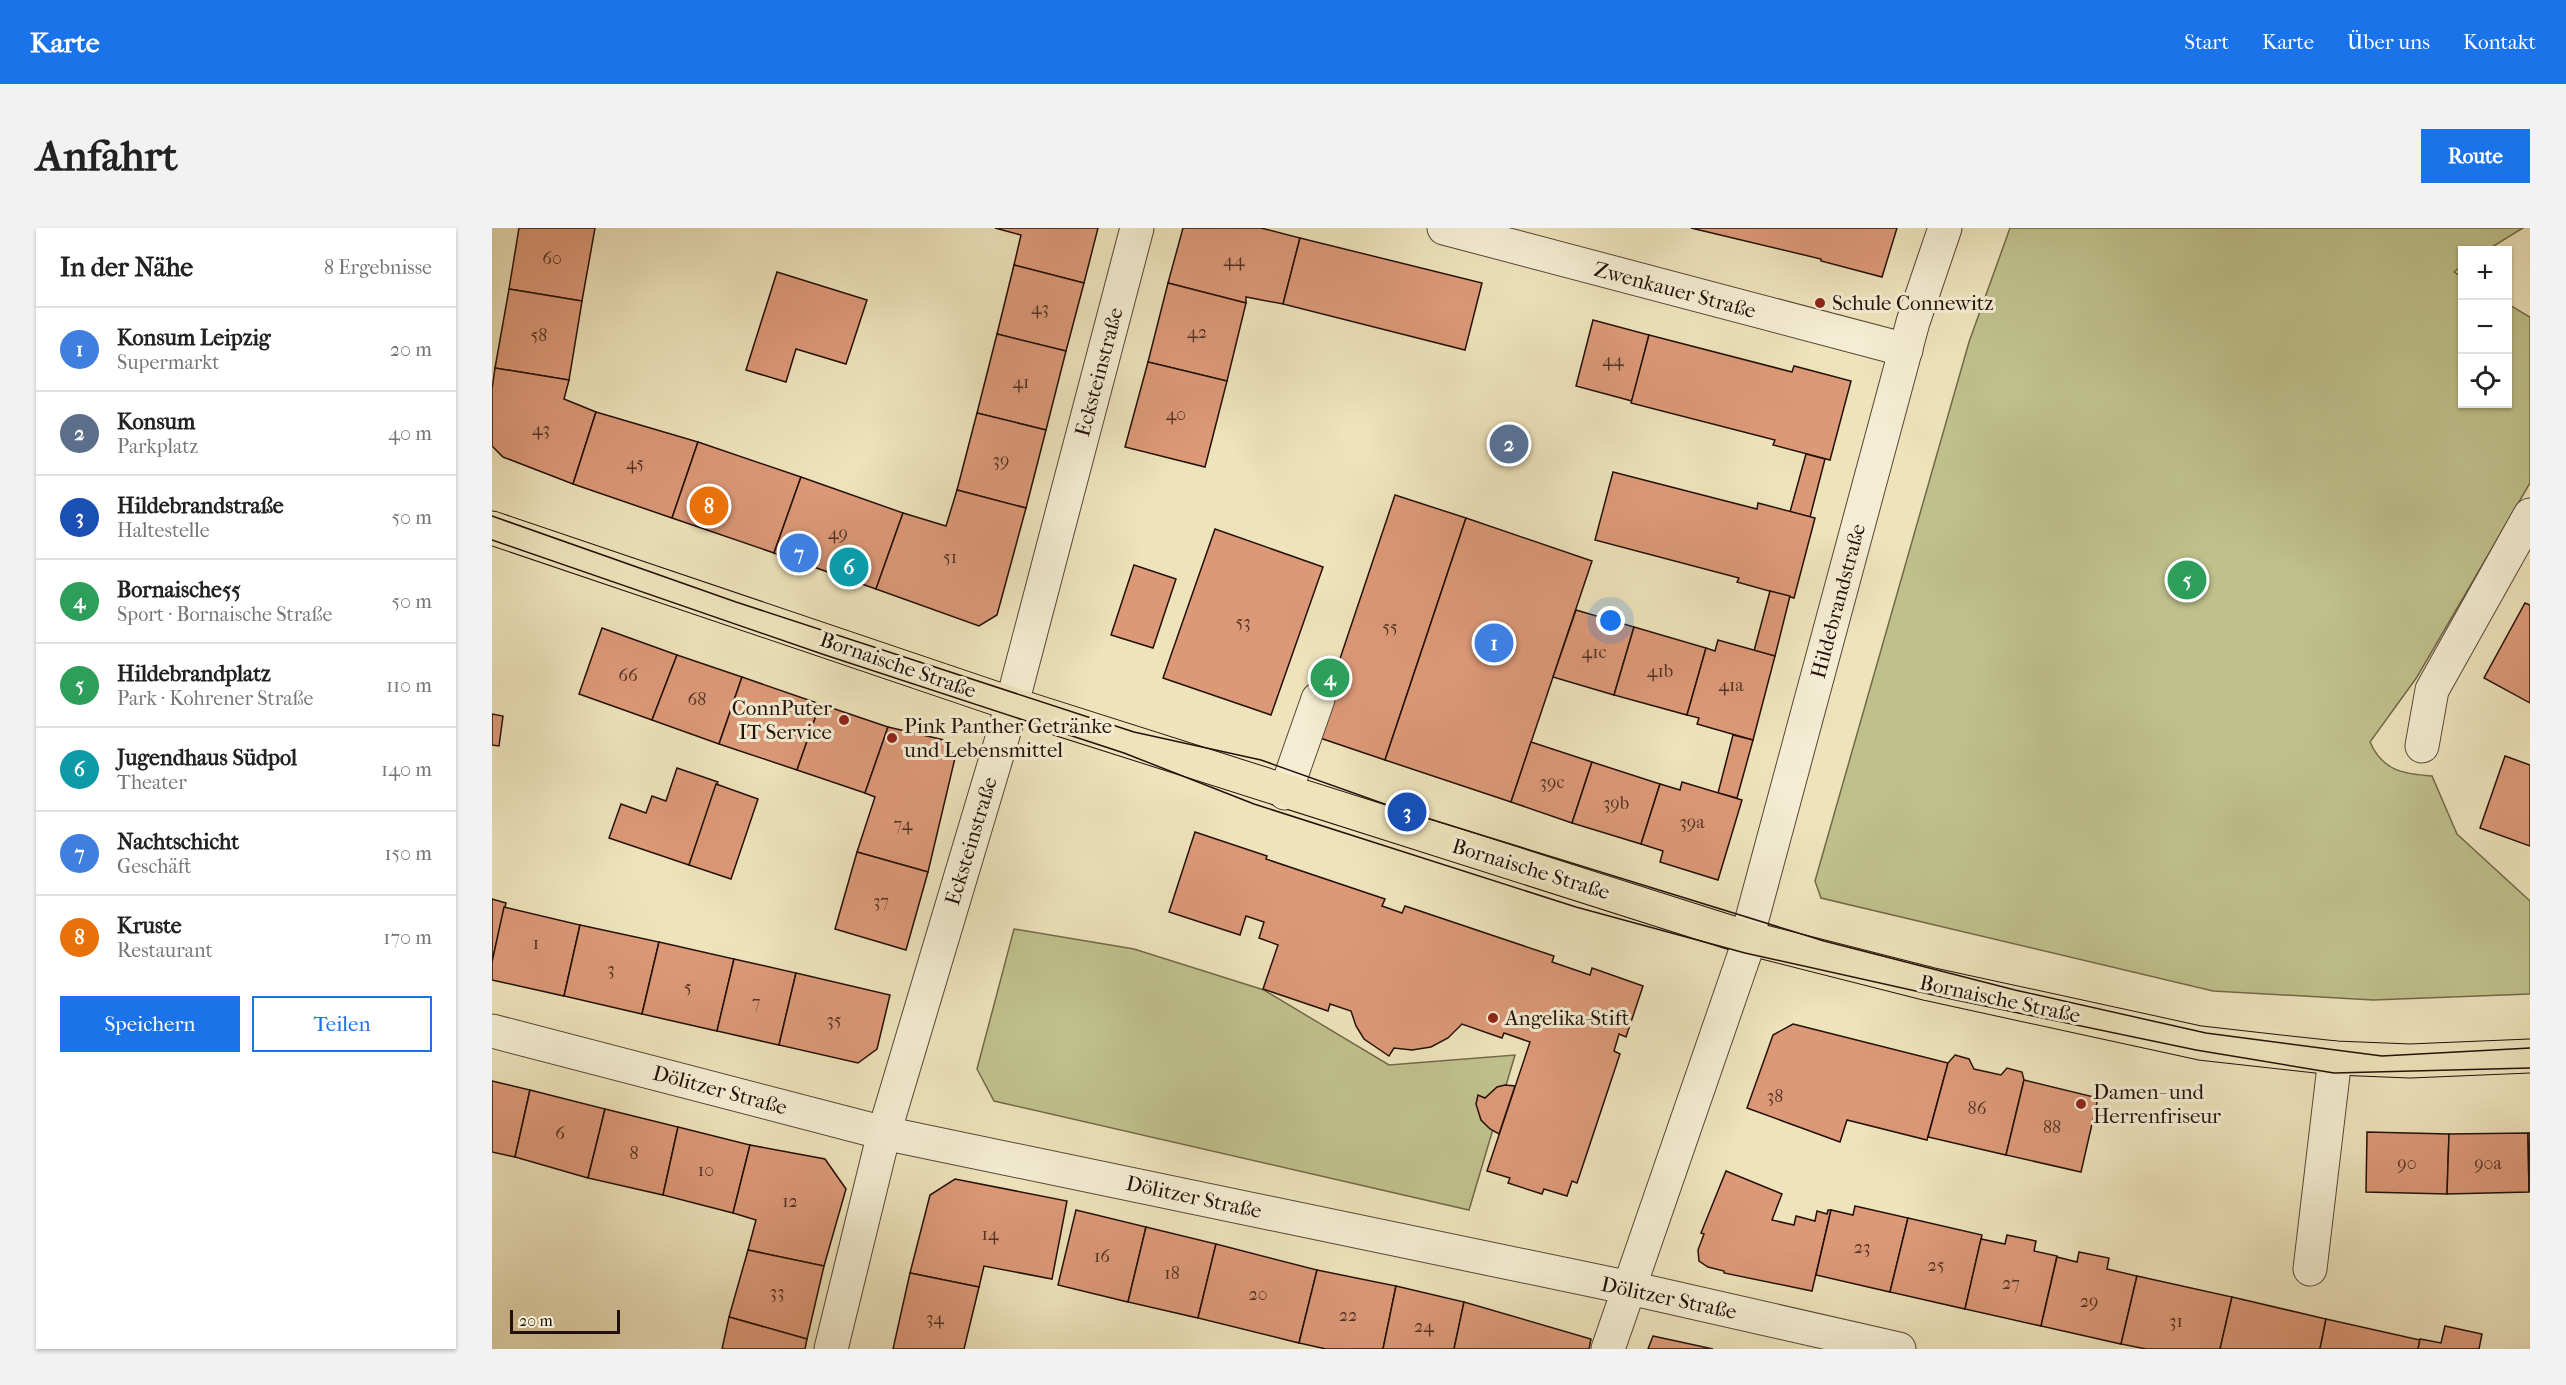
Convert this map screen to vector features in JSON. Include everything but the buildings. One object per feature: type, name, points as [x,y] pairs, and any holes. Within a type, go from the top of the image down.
[{"type":"main road","name":"Bornaische Straße","points":[[492,528],[1012,704],[1748,939],[1929,984],[2200,1043],[2335,1058],[2410,1061],[2530,1056]]},
{"type":"street","name":"Ecksteinstraße","points":[[831,1349],[884,1133],[1012,704],[1137,228]]},
{"type":"street","name":"Zwenkauer Straße","points":[[1444,228],[1906,350]]},
{"type":"street","name":"Hildebrandstraße","points":[[1608,1349],[1748,939],[1906,350],[1945,228]]},
{"type":"street","points":[[2422,746],[2432,690],[2530,514]]},
{"type":"street","points":[[1285,793],[1318,699]]},
{"type":"street","name":"Dölitzer Straße","points":[[492,1030],[884,1133],[1630,1288],[1899,1349]]},
{"type":"street","points":[[2310,1269],[2335,1058]]},
{"type":"green space","points":[[2010,228],[2523,228],[2494,246],[2458,246],[2458,269],[2454,272],[2458,274],[2458,408],[2512,408],[2512,306],[2530,317],[2530,483],[2417,677],[2370,742],[2381,759],[2395,769],[2432,776],[2457,834],[2530,901],[2530,994],[2373,1000],[2213,991],[1821,898],[1815,881],[1969,342]]},
{"type":"green space","points":[[1014,929],[1134,949],[1264,990],[1389,1065],[1515,1055],[1469,1210],[994,1101],[977,1069]]},
{"type":"tram line","points":[[492,516],[736,602],[1134,732],[1261,760],[1407,812],[1824,941],[2015,990],[2206,1033],[2382,1056],[2530,1048]]},
{"type":"tram line","points":[[492,540],[825,655],[1124,753],[1254,804],[1576,907],[1745,953],[2196,1050],[2334,1073],[2530,1068]]},
{"type":"place","name":"Schule Connewitz","points":[[1820,303]]},
{"type":"place","name":"Konsum","points":[[1509,444]]},
{"type":"place","name":"Kruste","points":[[709,506]]},
{"type":"place","name":"Nachtschicht","points":[[799,553]]},
{"type":"place","name":"Jugendhaus Südpol","points":[[849,567]]},
{"type":"place","name":"Hildebrandplatz","points":[[2187,580]]},
{"type":"place","name":"Konsum Leipzig","points":[[1494,643]]},
{"type":"place","name":"Bornaische55","points":[[1330,678]]},
{"type":"place","name":"ConnPuter IT Service","points":[[844,720]]},
{"type":"place","name":"Pink Panther Getränke und Lebensmittel","points":[[892,738]]},
{"type":"place","name":"Hildebrandstraße","points":[[1407,812]]},
{"type":"place","name":"Angelika-Stift","points":[[1493,1018]]},
{"type":"place","name":"Damen- und Herrenfriseur","points":[[2081,1104]]}]
